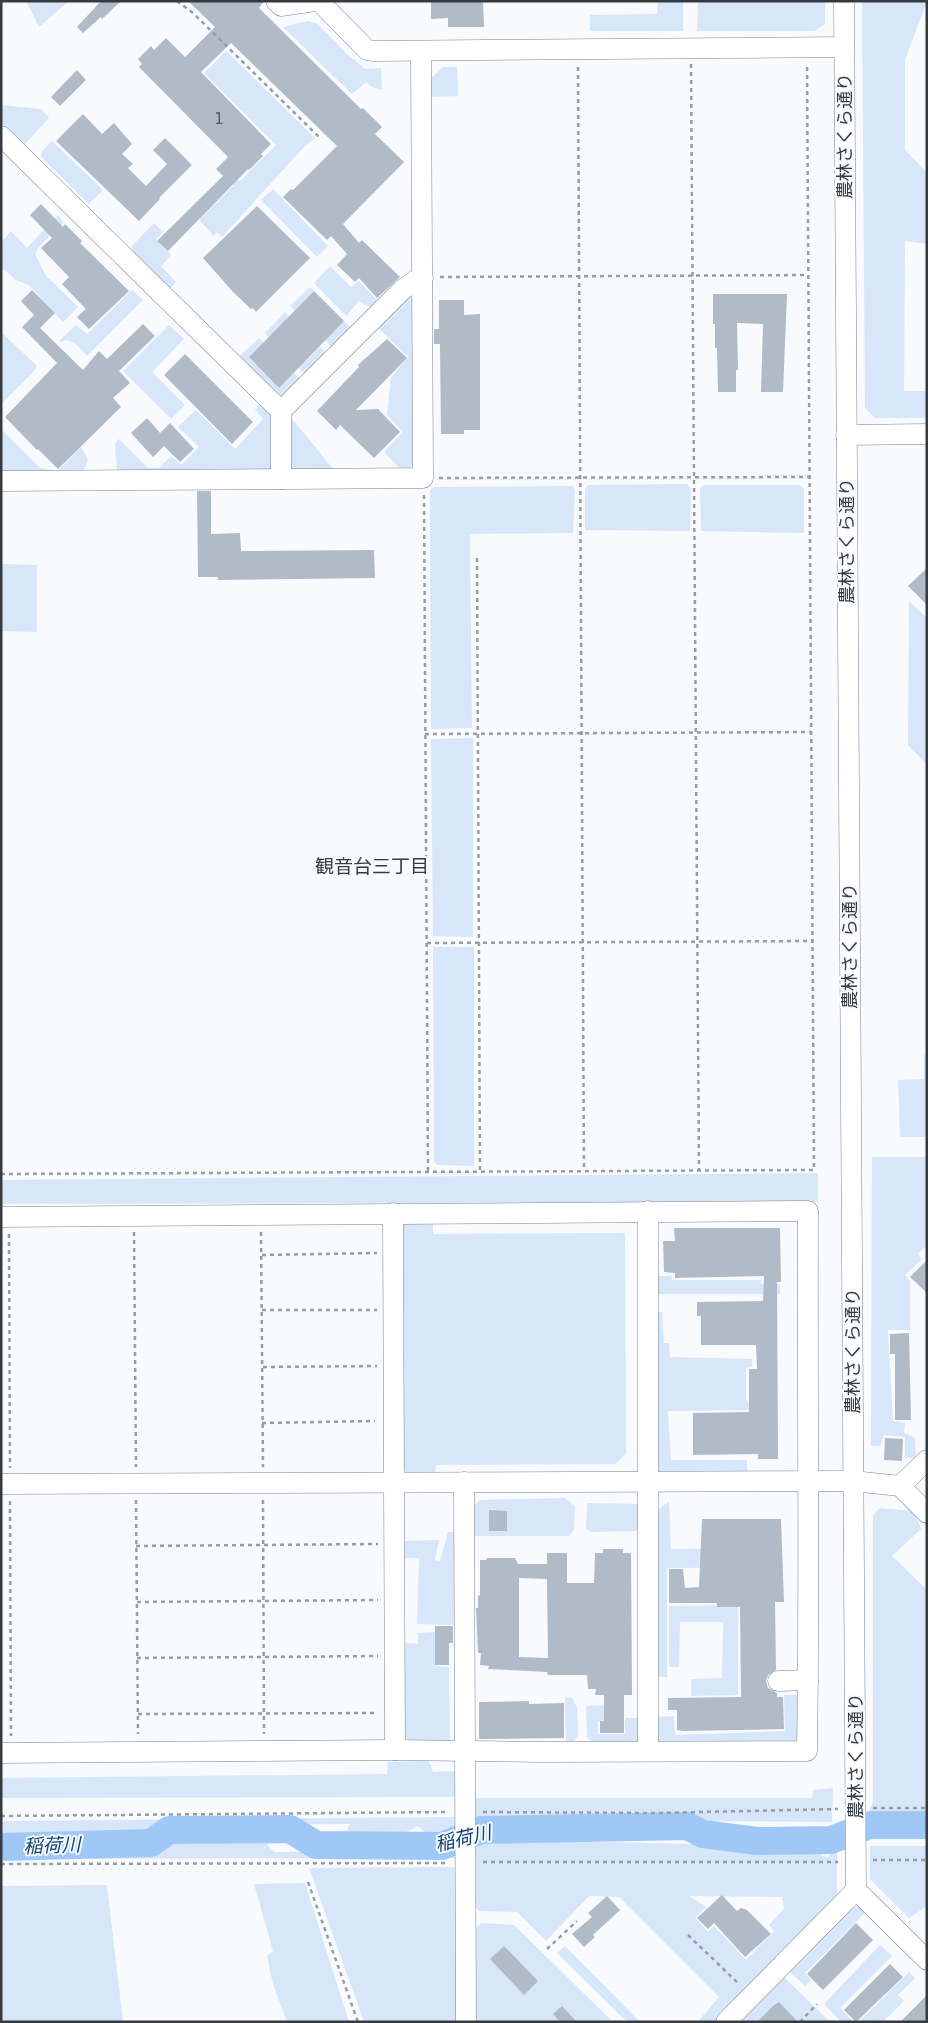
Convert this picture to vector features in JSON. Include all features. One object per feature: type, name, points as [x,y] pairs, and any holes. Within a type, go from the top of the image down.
[{"type":"street","points":[[276,1],[281,6],[317,1],[367,50],[844,47]]},
{"type":"street","name":"農林さくら通り","points":[[844,1],[856,1890]]},
{"type":"street","points":[[1,481],[423,478],[421,51]]},
{"type":"street","points":[[1,136],[281,411]]},
{"type":"street","points":[[281,479],[281,411],[402,290],[416,280],[423,278]]},
{"type":"street","points":[[846,435],[927,434]]},
{"type":"street","points":[[648,1211],[648,1751]]},
{"type":"street","points":[[1,1217],[808,1211],[807,1482],[810,1621],[807,1751],[464,1752],[395,1750],[1,1753]]},
{"type":"street","points":[[393,1213],[395,1750]]},
{"type":"street","points":[[900,1486],[927,1460]]},
{"type":"street","points":[[1,1484],[853,1481],[900,1486],[927,1512]]},
{"type":"street","points":[[464,1482],[466,2022]]},
{"type":"street","points":[[778,1681],[808,1680]]},
{"type":"street","points":[[726,2022],[856,1890],[927,1960]]},
{"type":"path","points":[[177,1],[193,13],[320,138]]},
{"type":"path","points":[[1,1174],[814,1170],[806,48]]},
{"type":"path","points":[[691,49],[699,1170]]},
{"type":"path","points":[[578,50],[584,1171]]},
{"type":"path","points":[[423,278],[808,276]]},
{"type":"path","points":[[428,1172],[423,478],[810,477]]},
{"type":"path","points":[[477,558],[480,1171]]},
{"type":"path","points":[[425,734],[811,732]]},
{"type":"path","points":[[427,943],[812,941]]},
{"type":"path","points":[[262,1255],[393,1253]]},
{"type":"path","points":[[262,1310],[394,1310]]},
{"type":"path","points":[[262,1366],[394,1366]]},
{"type":"path","points":[[262,1423],[394,1421]]},
{"type":"path","points":[[136,1546],[395,1544]]},
{"type":"path","points":[[137,1602],[395,1600]]},
{"type":"path","points":[[137,1658],[395,1656]]},
{"type":"path","points":[[138,1714],[395,1712]]},
{"type":"path","points":[[1,1864],[927,1860]]},
{"type":"path","points":[[308,1882],[358,2022]]},
{"type":"path","points":[[547,1949],[577,1921]]},
{"type":"path","points":[[688,1935],[751,1996]]},
{"type":"path","points":[[800,2022],[817,2004]]},
{"type":"shaded area","points":[[26,1],[69,1],[39,27]]},
{"type":"shaded area","points":[[658,1],[683,1],[683,31],[590,31],[590,15],[657,14]]},
{"type":"shaded area","points":[[698,1],[825,1],[825,24],[815,31],[697,31]]},
{"type":"shaded area","points":[[862,1],[927,1],[905,60],[905,150],[927,173],[927,244],[905,241],[904,391],[927,391],[927,418],[875,418],[865,408]]},
{"type":"shaded area","points":[[308,21],[318,24],[347,54],[365,69],[381,68],[382,90],[372,87],[366,82],[352,94],[283,27]]},
{"type":"shaded area","points":[[226,51],[315,138],[303,148],[222,237],[217,232],[214,236],[199,220],[234,185],[229,179],[233,176],[240,181],[276,145],[204,73]]},
{"type":"shaded area","points":[[442,67],[457,67],[458,96],[429,97],[428,77],[433,77]]},
{"type":"shaded area","points":[[1,105],[41,109],[49,118],[25,144],[1,123]]},
{"type":"shaded area","points":[[52,141],[103,190],[89,204],[41,157],[42,151]]},
{"type":"shaded area","points":[[273,189],[328,246],[317,257],[261,200]]},
{"type":"shaded area","points":[[58,215],[63,222],[38,248],[35,254],[46,276],[78,307],[63,322],[29,285],[16,280],[5,270],[1,270],[1,243],[11,231],[27,248]]},
{"type":"shaded area","points":[[154,223],[163,232],[156,240],[171,255],[161,266],[176,282],[169,289],[133,252],[132,246]]},
{"type":"shaded area","points":[[330,266],[351,287],[359,281],[377,300],[370,307],[359,301],[346,316],[314,283]]},
{"type":"shaded area","points":[[310,287],[314,291],[299,306],[329,336],[344,321],[352,329],[333,348],[290,306]]},
{"type":"shaded area","points":[[132,290],[143,300],[87,356],[75,343],[66,340],[59,341],[76,325],[87,334]]},
{"type":"shaded area","points":[[409,296],[413,298],[414,463],[403,472],[384,452],[403,432],[387,415],[391,378],[408,357],[376,326]]},
{"type":"shaded area","points":[[285,312],[290,317],[275,332],[305,362],[320,347],[327,354],[306,375],[265,333]]},
{"type":"shaded area","points":[[169,325],[184,339],[152,372],[185,405],[171,419],[123,371]]},
{"type":"shaded area","points":[[1,332],[36,365],[36,369],[1,404]]},
{"type":"shaded area","points":[[259,338],[264,342],[249,357],[279,387],[294,373],[301,380],[282,401],[240,360],[241,355]]},
{"type":"shaded area","points":[[262,402],[274,414],[275,469],[124,474],[117,470],[115,444],[119,439],[148,468],[159,468],[171,456],[181,465],[199,447],[178,427],[196,410],[235,449],[263,419],[255,409]]},
{"type":"shaded area","points":[[288,414],[335,471],[290,471]]},
{"type":"shaded area","points":[[1,429],[40,468],[58,471],[81,447],[88,459],[85,468],[80,472],[1,474]]},
{"type":"shaded area","points":[[687,484],[691,489],[690,531],[585,530],[585,489],[588,485]]},
{"type":"shaded area","points":[[704,485],[800,485],[804,489],[804,533],[701,531],[700,488]]},
{"type":"shaded area","points":[[572,486],[575,490],[573,533],[470,534],[472,728],[431,729],[430,490],[434,487]]},
{"type":"shaded area","points":[[1,564],[37,565],[37,632],[1,631]]},
{"type":"shaded area","points":[[909,601],[927,618],[927,765],[908,745]]},
{"type":"shaded area","points":[[473,738],[473,937],[433,936],[431,739]]},
{"type":"shaded area","points":[[433,947],[474,947],[473,1166],[437,1165],[434,1161]]},
{"type":"shaded area","points":[[924,1055],[927,1055],[927,1137],[900,1137],[898,1080],[924,1079]]},
{"type":"shaded area","points":[[872,1157],[927,1157],[927,1245],[918,1254],[922,1259],[905,1275],[910,1281],[910,1330],[888,1330],[893,1421],[905,1423],[904,1433],[915,1438],[916,1458],[905,1458],[905,1437],[884,1435],[880,1446],[871,1446]]},
{"type":"shaded area","points":[[818,1173],[818,1202],[1,1204],[1,1180]]},
{"type":"shaded area","points":[[433,1219],[433,1234],[625,1233],[626,1454],[615,1464],[436,1465],[435,1473],[409,1475],[403,1468],[403,1224]]},
{"type":"shaded area","points":[[654,1276],[671,1276],[672,1280],[761,1280],[761,1284],[780,1284],[780,1294],[654,1294]]},
{"type":"shaded area","points":[[654,1312],[662,1312],[664,1343],[669,1343],[670,1357],[752,1359],[752,1366],[746,1368],[746,1401],[753,1406],[753,1410],[668,1411],[671,1460],[747,1460],[747,1473],[661,1474],[656,1469]]},
{"type":"shaded area","points":[[565,1498],[575,1506],[574,1530],[569,1536],[475,1536],[470,1532],[469,1512],[479,1500]]},
{"type":"shaded area","points":[[669,1501],[671,1549],[782,1548],[782,1567],[667,1568],[667,1677],[655,1676],[657,1511]]},
{"type":"shaded area","points":[[587,1503],[640,1504],[640,1527],[636,1531],[590,1532],[586,1528]]},
{"type":"shaded area","points":[[879,1508],[914,1511],[921,1529],[892,1556],[927,1590],[927,1821],[870,1822],[869,1812],[873,1802],[873,1516]]},
{"type":"shaded area","points":[[448,1532],[458,1532],[457,1625],[417,1624],[419,1558],[403,1558],[403,1541],[439,1540],[435,1560],[440,1561]]},
{"type":"shaded area","points":[[738,1605],[738,1695],[691,1696],[691,1679],[722,1678],[723,1622],[680,1622],[679,1667],[669,1667],[669,1606]]},
{"type":"shaded area","points":[[435,1632],[435,1666],[449,1667],[450,1742],[408,1740],[405,1736],[404,1643],[418,1644],[418,1633]]},
{"type":"shaded area","points":[[784,1695],[797,1695],[798,1739],[796,1742],[659,1742],[655,1738],[654,1717],[674,1716],[675,1735],[785,1731]]},
{"type":"shaded area","points":[[565,1697],[572,1698],[577,1707],[578,1736],[572,1743],[566,1744]]},
{"type":"shaded area","points":[[621,1705],[621,1720],[598,1721],[598,1734],[625,1734],[625,1718],[639,1718],[640,1739],[636,1744],[595,1745],[587,1737],[586,1706]]},
{"type":"shaded area","points":[[429,1761],[433,1772],[458,1771],[458,1797],[1,1798],[1,1778],[387,1774],[388,1762]]},
{"type":"shaded area","points":[[833,1788],[832,1822],[483,1819],[476,1816],[476,1798],[812,1798],[813,1790]]},
{"type":"shaded area","points":[[456,1817],[456,1829],[446,1838],[431,1838],[418,1826],[398,1836],[324,1839],[347,1830],[350,1824],[159,1825],[146,1833],[11,1840],[1,1838],[1,1821]]},
{"type":"shaded area","points":[[289,1835],[290,1839],[273,1840],[267,1845],[274,1852],[444,1852],[457,1847],[457,1858],[1,1859],[1,1854],[157,1850],[168,1836]]},
{"type":"shaded area","points":[[474,1839],[820,1847],[821,1856],[829,1857],[830,1849],[837,1849],[837,1898],[715,2022],[701,2022],[700,2019],[719,1997],[619,1897],[589,1896],[546,1941],[517,1912],[479,1911],[475,1906]],"holes":[[[689,1896],[782,1897],[784,1909],[769,1925],[774,1931],[746,1960],[714,1926],[708,1932],[695,1918],[706,1907]]]},
{"type":"shaded area","points":[[870,1846],[927,1846],[927,1906],[909,1918],[870,1879]]},
{"type":"shaded area","points":[[459,1867],[459,2022],[364,2022],[309,1868]]},
{"type":"shaded area","points":[[305,1883],[349,2022],[287,2022],[273,1984],[267,1956],[273,1951],[254,1884]]},
{"type":"shaded area","points":[[107,1885],[123,2022],[1,2022],[1,1886]]},
{"type":"shaded area","points":[[848,1907],[863,1907],[867,1911],[805,1973],[811,1980],[805,1986],[788,1970]]},
{"type":"shaded area","points":[[481,1923],[514,1925],[613,2022],[473,2022],[476,1928]]},
{"type":"shaded area","points":[[880,1945],[892,1956],[840,2008],[854,2022],[841,2022],[824,2004]]},
{"type":"shaded area","points":[[565,1946],[640,2022],[627,2022],[557,1953]]},
{"type":"shaded area","points":[[909,1972],[915,1978],[898,1995],[904,2001],[883,2022],[859,2022]]},
{"type":"shaded area","points":[[782,1975],[830,2022],[736,2022]]},
{"type":"water","points":[[870,1822],[927,1822],[927,1827],[870,1827]]},
{"type":"building","points":[[101,1],[121,1],[102,19],[101,17],[83,33],[77,27]]},
{"type":"building","points":[[188,1],[264,1],[259,8],[361,109],[363,108],[382,127],[375,134],[404,162],[343,224],[359,243],[362,240],[400,277],[377,298],[359,278],[355,282],[337,265],[347,254],[331,236],[327,240],[283,197],[291,189],[293,190],[337,146],[231,43],[201,72],[271,144],[261,154],[263,156],[168,251],[157,241],[223,176],[216,169],[228,157],[139,67],[142,64],[138,59],[151,46],[154,50],[166,38],[185,57],[215,27]]},
{"type":"building","points":[[431,1],[483,1],[484,27],[448,27],[448,18],[431,19]]},
{"type":"building","points":[[77,70],[86,80],[60,106],[51,97]]},
{"type":"building","points":[[83,114],[102,134],[114,123],[132,144],[122,154],[133,164],[128,168],[146,186],[167,164],[153,150],[165,138],[192,165],[139,221],[56,141]]},
{"type":"building","points":[[41,204],[63,227],[65,224],[82,241],[80,243],[129,291],[89,329],[77,317],[86,309],[62,284],[69,277],[41,248],[52,238],[30,215]]},
{"type":"building","points":[[257,206],[310,258],[256,312],[233,292],[203,258]]},
{"type":"building","points":[[32,290],[55,313],[40,328],[83,370],[99,351],[107,359],[143,324],[155,336],[119,371],[130,383],[113,398],[121,407],[58,469],[5,417],[57,363],[22,327],[34,315],[21,301]]},
{"type":"building","points":[[314,291],[344,321],[279,388],[249,357]]},
{"type":"building","points":[[713,294],[787,294],[783,392],[761,392],[763,324],[737,323],[738,370],[736,370],[736,392],[718,392],[717,348],[715,348],[715,324],[713,324]]},
{"type":"building","points":[[439,300],[464,300],[464,315],[480,314],[480,430],[464,430],[464,434],[441,434],[440,344],[434,344],[434,329],[439,329]]},
{"type":"building","points":[[387,339],[407,358],[356,410],[378,409],[400,432],[374,458],[340,425],[336,430],[317,411],[359,367],[358,365]]},
{"type":"building","points":[[185,354],[253,422],[232,444],[164,375]]},
{"type":"building","points":[[147,418],[160,433],[170,423],[194,449],[180,462],[164,446],[153,457],[131,433]]},
{"type":"building","points":[[197,491],[211,491],[211,534],[240,533],[241,551],[374,550],[375,578],[218,580],[218,577],[198,577]]},
{"type":"building","points":[[927,568],[927,605],[908,586]]},
{"type":"building","points":[[674,1228],[780,1228],[781,1282],[777,1282],[778,1459],[758,1459],[758,1454],[693,1455],[693,1413],[749,1412],[749,1369],[757,1369],[756,1345],[701,1345],[701,1316],[697,1316],[697,1302],[763,1301],[764,1276],[675,1278],[675,1273],[664,1272],[663,1241],[675,1241]]},
{"type":"building","points":[[927,1260],[927,1293],[910,1277]]},
{"type":"building","points":[[909,1333],[911,1420],[895,1420],[895,1354],[890,1354],[890,1334]]},
{"type":"building","points":[[885,1438],[903,1439],[902,1461],[884,1460]]},
{"type":"building","points":[[489,1510],[507,1511],[507,1531],[489,1531]]},
{"type":"building","points":[[702,1519],[781,1519],[784,1602],[775,1602],[776,1670],[768,1675],[766,1681],[768,1688],[777,1693],[777,1697],[783,1697],[784,1729],[683,1731],[677,1730],[677,1710],[668,1710],[668,1698],[741,1697],[740,1607],[717,1607],[717,1603],[669,1603],[669,1569],[683,1569],[685,1588],[699,1587]]},
{"type":"building","points":[[603,1549],[623,1549],[623,1553],[631,1553],[632,1695],[624,1695],[624,1733],[600,1733],[600,1721],[604,1721],[604,1695],[595,1695],[596,1689],[588,1689],[587,1675],[548,1675],[547,1672],[488,1669],[489,1666],[480,1665],[481,1653],[478,1653],[476,1608],[478,1608],[478,1596],[480,1595],[480,1560],[486,1560],[487,1558],[515,1558],[518,1564],[547,1564],[547,1553],[567,1553],[567,1583],[594,1583],[595,1553],[603,1553]],"holes":[[[519,1578],[547,1579],[548,1658],[519,1657]]]},
{"type":"building","points":[[435,1626],[453,1626],[453,1643],[449,1643],[449,1665],[435,1665]]},
{"type":"building","points":[[529,1701],[529,1704],[564,1703],[564,1738],[479,1739],[479,1702]]},
{"type":"building","points":[[722,1895],[737,1911],[741,1908],[747,1910],[771,1934],[745,1957],[714,1923],[708,1929],[697,1918]]},
{"type":"building","points":[[607,1896],[620,1910],[593,1935],[595,1937],[584,1947],[572,1934],[592,1917],[588,1913]]},
{"type":"building","points":[[856,1923],[873,1940],[823,1990],[807,1974]]},
{"type":"building","points":[[504,1946],[538,1981],[524,1995],[490,1959]]},
{"type":"building","points":[[890,1964],[903,1977],[856,2022],[844,2010]]},
{"type":"building","points":[[927,1995],[927,2022],[900,2022]]},
{"type":"building","points":[[779,2002],[798,2022],[757,2022],[773,2006]]},
{"type":"building","points":[[562,2006],[577,2022],[560,2022],[553,2014]]},
{"type":"waterway","name":"稲荷川","points":[[1,1847],[151,1843],[169,1830],[290,1829],[316,1845],[442,1846],[481,1830],[687,1826],[703,1834],[757,1841],[831,1840],[870,1825],[927,1825]]},
{"type":"district","name":"観音台三丁目","points":[[372,866]]}]
